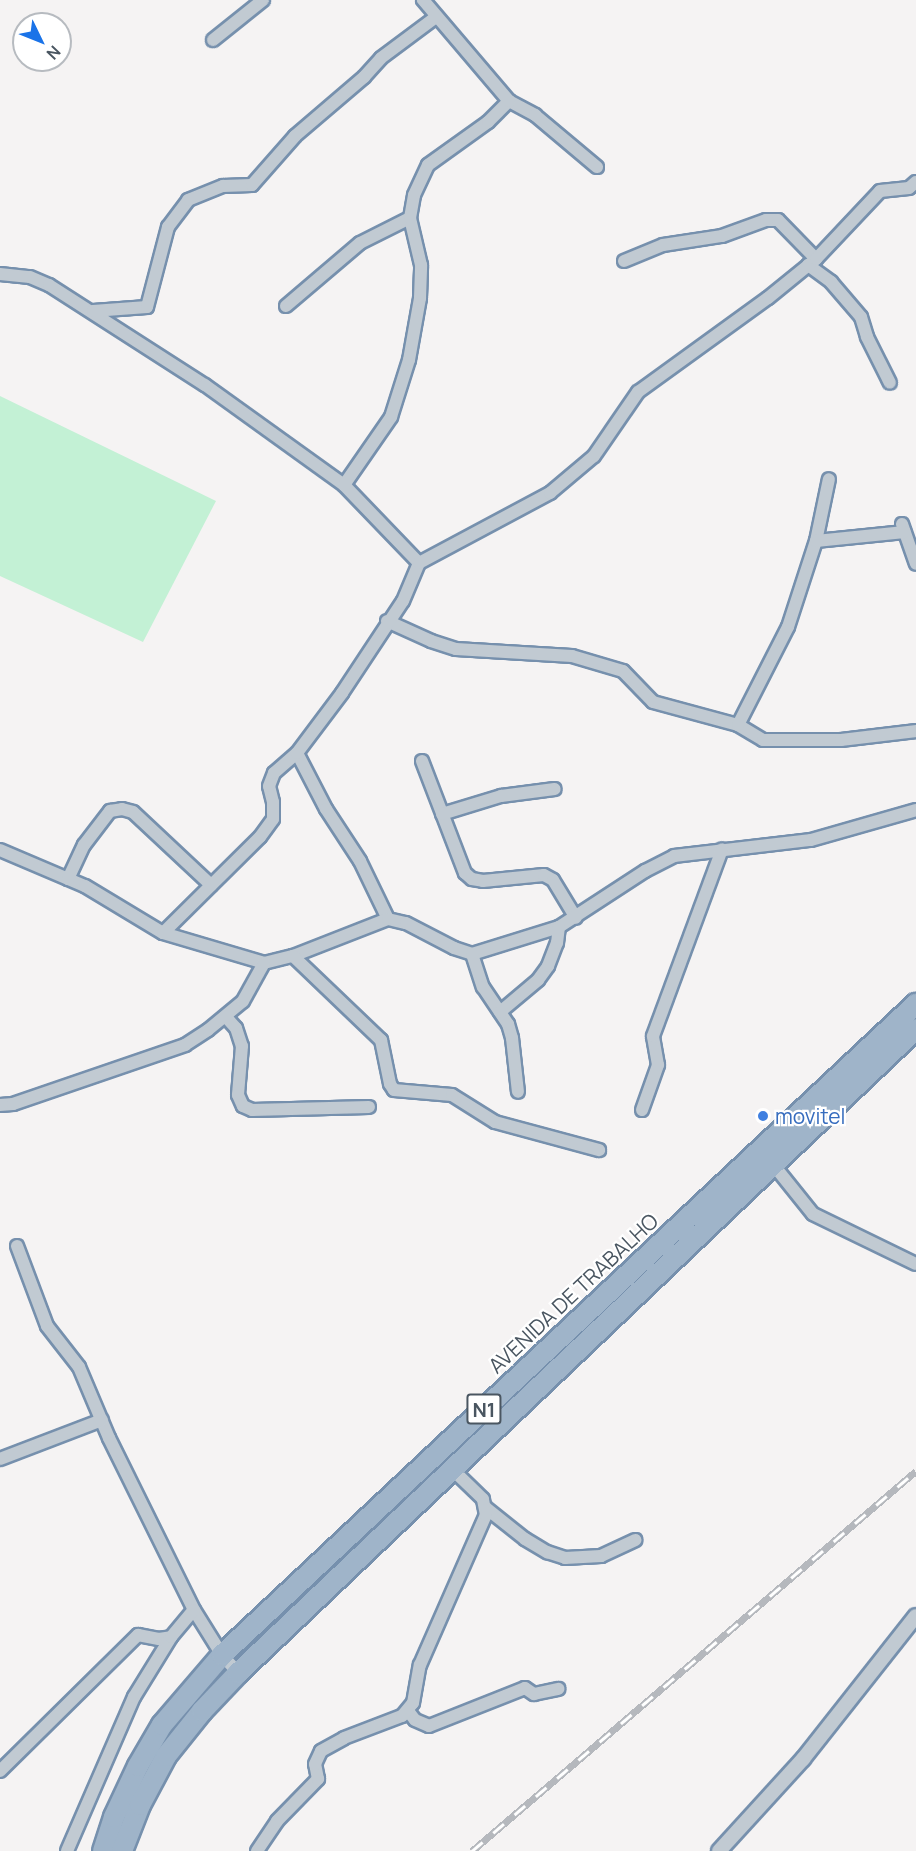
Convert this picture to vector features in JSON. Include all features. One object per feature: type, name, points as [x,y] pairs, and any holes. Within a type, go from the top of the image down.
[{"type":"highway","name":"AVENIDA DE TRABALHO","points":[[103,1851],[114,1817],[138,1766],[162,1725],[222,1655],[521,1374],[772,1163],[916,1004]]},
{"type":"highway","name":"AVENIDA DE TRABALHO","points":[[122,1851],[140,1805],[166,1756],[202,1711],[238,1673],[535,1389],[665,1252],[834,1093],[916,1029]]},
{"type":"highway","points":[[521,1374],[535,1389]]},
{"type":"highway","points":[[346,1538],[362,1555]]},
{"type":"street","points":[[213,40],[263,0]]},
{"type":"street","points":[[423,0],[435,17],[509,101],[535,115],[597,166]]},
{"type":"street","points":[[93,311],[147,307],[168,227],[188,200],[223,186],[252,185],[312,121],[364,76],[393,46],[435,17]]},
{"type":"street","points":[[344,485],[391,417],[409,360],[420,298],[421,265],[410,218],[414,195],[428,165],[488,122],[509,101]]},
{"type":"street","points":[[163,933],[260,837],[273,819],[273,802],[268,786],[274,773],[297,753],[342,693],[387,621],[403,601],[419,563],[550,494],[594,456],[638,392],[768,298],[812,262],[879,191],[909,188],[916,182]]},
{"type":"street","points":[[285,306],[360,243],[410,218]]},
{"type":"street","points":[[624,261],[663,245],[722,236],[766,220],[778,220],[861,317],[867,337],[890,383]]},
{"type":"street","points":[[0,274],[30,277],[49,285],[93,311],[173,367],[205,385],[344,485],[419,563]]},
{"type":"street","points":[[738,725],[788,627],[816,541],[829,479]]},
{"type":"street","points":[[816,541],[904,528],[916,564]]},
{"type":"street","points":[[387,621],[431,641],[456,649],[572,656],[623,671],[653,702],[738,725],[763,740],[842,740],[916,731]]},
{"type":"street","points":[[297,753],[326,809],[360,861],[388,919]]},
{"type":"street","points":[[422,761],[465,873],[472,879],[483,881],[544,875],[553,880],[576,918]]},
{"type":"street","points":[[442,814],[501,796],[555,789]]},
{"type":"street","points":[[68,879],[84,845],[110,811],[122,809],[133,812],[211,885]]},
{"type":"street","points":[[0,850],[85,886],[163,933],[264,963],[293,956],[388,919],[406,923],[454,948],[472,954],[560,927],[645,871],[674,856],[811,840],[916,810]]},
{"type":"street","points":[[642,1110],[658,1065],[653,1036],[722,849]]},
{"type":"street","points":[[500,1012],[538,980],[548,966],[557,943],[560,927]]},
{"type":"street","points":[[472,954],[483,987],[500,1012],[512,1038],[518,1092]]},
{"type":"street","points":[[293,956],[375,1032],[385,1052],[390,1084],[394,1090],[452,1095],[495,1122],[599,1150]]},
{"type":"street","points":[[0,1105],[13,1104],[185,1045],[225,1017],[243,1001],[264,963]]},
{"type":"street","points":[[225,1017],[236,1028],[242,1046],[238,1095],[243,1106],[252,1110],[369,1107]]},
{"type":"street","points":[[772,1163],[813,1214],[916,1264]]},
{"type":"street","points":[[17,1246],[47,1326],[79,1367],[102,1420],[194,1610],[222,1655],[238,1673]]},
{"type":"street","points":[[0,1460],[102,1420]]},
{"type":"street","points":[[257,1851],[277,1821],[318,1779],[315,1764],[321,1751],[344,1738],[402,1716],[413,1703],[420,1665],[486,1515],[483,1499],[452,1469]]},
{"type":"street","points":[[486,1508],[525,1539],[547,1552],[565,1558],[601,1556],[635,1539]]},
{"type":"street","points":[[67,1851],[134,1697],[171,1637],[194,1610]]},
{"type":"street","points":[[719,1851],[803,1759],[916,1616]]},
{"type":"street","points":[[0,1771],[138,1635],[159,1639],[171,1637]]},
{"type":"street","points":[[408,1711],[415,1720],[429,1726],[525,1688],[534,1694],[558,1689]]},
{"type":"green space","points":[[0,396],[216,501],[143,642],[0,576]]},
{"type":"railway","points":[[472,1851],[916,1471]]},
{"type":"place","name":"movitel","points":[[763,1116]]}]
